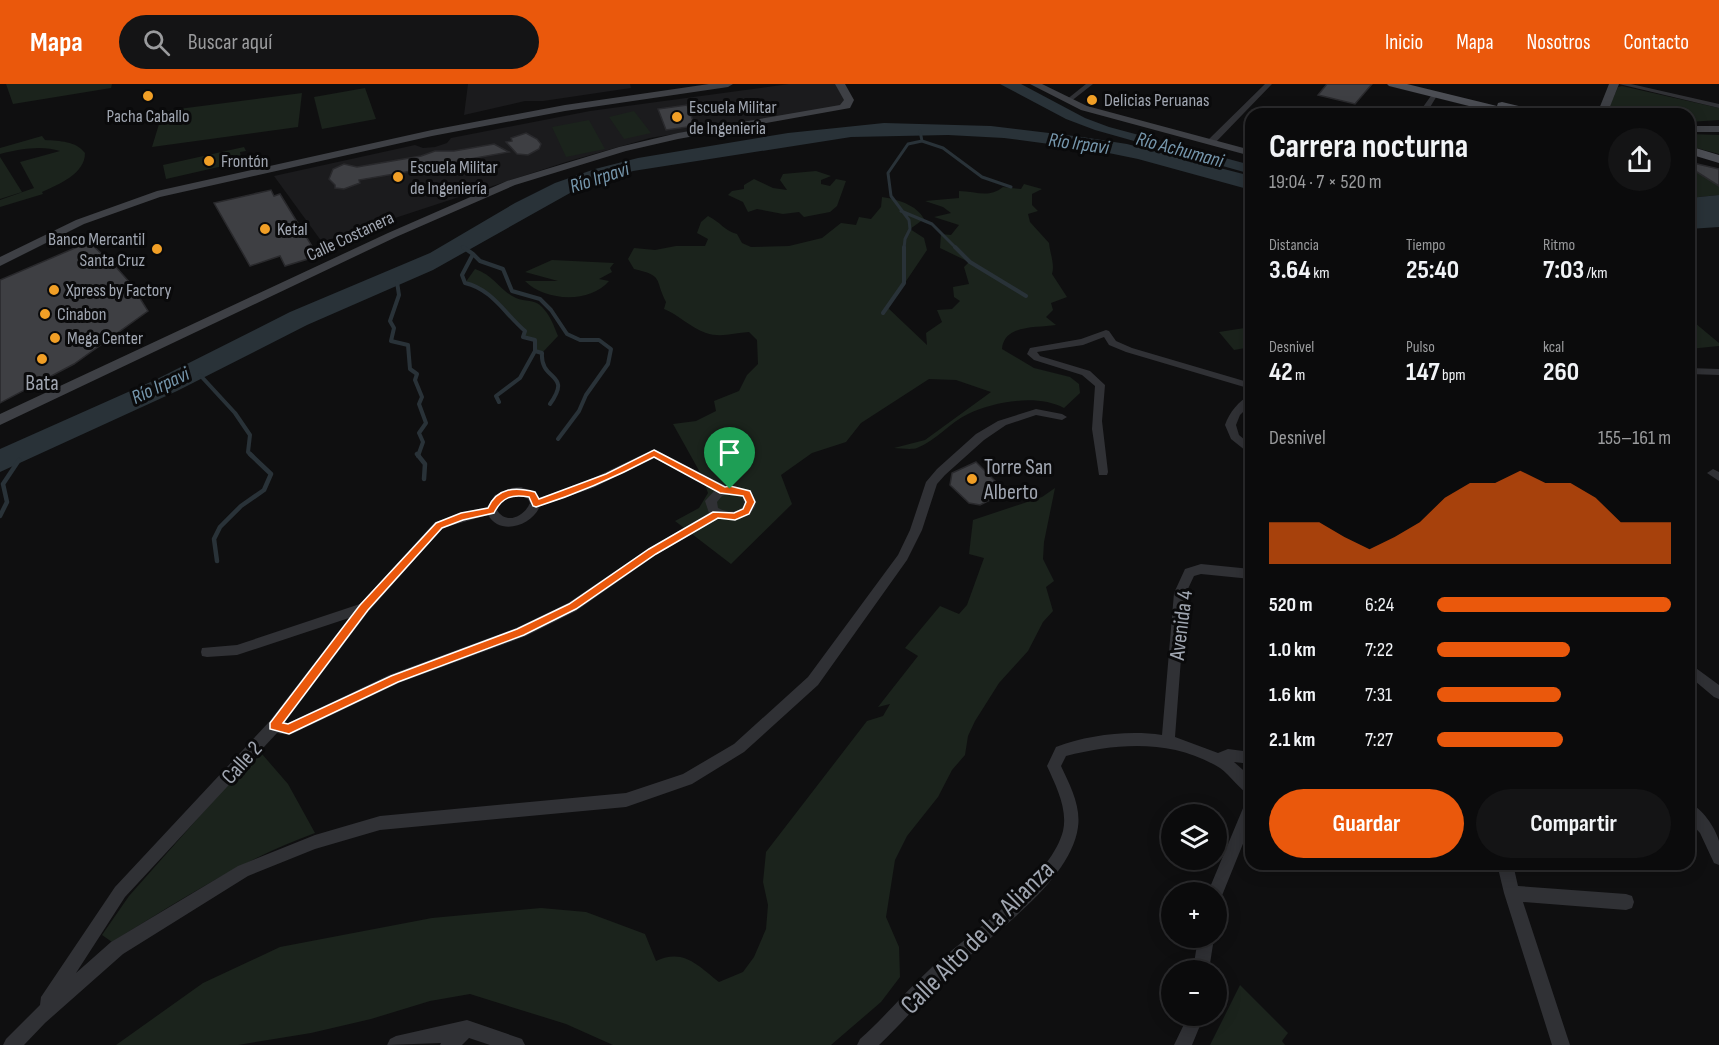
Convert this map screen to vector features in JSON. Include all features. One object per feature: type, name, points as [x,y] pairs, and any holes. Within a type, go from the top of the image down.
[{"type":"main road","points":[[0,254],[108,203],[147,191],[521,113],[691,84]]},
{"type":"main road","points":[[636,94],[728,84]]},
{"type":"main road","name":"Calle Costanera","points":[[0,420],[392,235],[511,183],[656,141],[842,108],[847,106],[849,100],[840,84]]},
{"type":"main road","points":[[1035,84],[1098,113],[1245,151]]},
{"type":"main road","points":[[1393,84],[1438,90],[1514,108]]},
{"type":"main road","points":[[1419,84],[1496,108]]},
{"type":"main road","points":[[1604,108],[1614,84]]},
{"type":"main road","points":[[1695,124],[1719,123]]},
{"type":"main road","points":[[1695,129],[1719,129]]},
{"type":"main road","points":[[1695,152],[1719,160]]},
{"type":"main road","points":[[1695,158],[1719,160]]},
{"type":"main road","points":[[0,262],[80,222],[131,202],[263,166]]},
{"type":"street","points":[[1068,101],[1090,84]]},
{"type":"street","points":[[1211,142],[1269,84]]},
{"type":"street","points":[[1622,84],[1719,106]]},
{"type":"street","points":[[1426,108],[1438,90]]},
{"type":"street","points":[[1103,472],[1098,446],[1097,411],[1102,393],[1100,385],[1086,373],[1037,358],[1032,354],[1033,350],[1083,342],[1106,333],[1112,343],[1129,350],[1245,384]]},
{"type":"street","points":[[1695,371],[1719,372]]},
{"type":"street","points":[[1245,403],[1233,414],[1229,424],[1230,432],[1245,446]]},
{"type":"street","points":[[12,1045],[39,1017],[128,941],[243,871],[315,842],[380,823],[626,800],[687,779],[704,769],[739,748],[813,681],[903,557],[916,530],[932,482],[941,472],[980,437],[1002,423],[1036,411],[1062,417]]},
{"type":"street","points":[[536,503],[532,495],[514,491],[495,500],[491,510],[496,519],[510,522],[531,514],[536,503],[589,485],[654,453],[724,490],[742,491],[747,494],[751,502],[746,511],[735,517],[717,514],[713,510],[711,501],[724,490]]},
{"type":"street","name":"Calle 2","points":[[39,1017],[120,892],[274,726],[364,608],[439,525],[491,510]]},
{"type":"street","points":[[274,726],[289,729],[394,679],[521,632],[572,607],[652,552],[717,514]]},
{"type":"street","name":"Avenida 4","points":[[1168,742],[1179,602],[1189,572],[1201,569],[1245,573]]},
{"type":"street","points":[[207,652],[237,650],[364,608]]},
{"type":"street","points":[[1695,673],[1719,693]]},
{"type":"street","points":[[1168,742],[1218,759],[1236,771],[1245,782]]},
{"type":"street","name":"Calle Alto de La Alianza","points":[[866,1045],[931,980],[1022,899],[1051,869],[1070,834],[1070,801],[1054,766],[1061,751],[1090,743],[1168,742]]},
{"type":"street","points":[[1218,759],[1228,755],[1245,757]]},
{"type":"street","points":[[1695,817],[1705,828],[1719,858]]},
{"type":"street","points":[[1220,882],[1245,821]]},
{"type":"street","points":[[1506,870],[1561,1045]]},
{"type":"street","points":[[1512,893],[1626,902]]},
{"type":"street","points":[[1183,1045],[1192,1026]]},
{"type":"street","points":[[396,1045],[467,1029],[516,1045]]},
{"type":"street","points":[[449,1045],[467,1029]]},
{"type":"shaded area","points":[[6,84],[112,84],[111,88],[13,104]]},
{"type":"shaded area","points":[[468,84],[630,84],[631,88],[543,101],[525,101],[464,115]]},
{"type":"shaded area","name":"Escuela Militar de Ingeniería","points":[[789,84],[836,84],[845,101],[842,105],[831,108],[650,138],[566,162],[322,242],[274,176],[415,145],[423,148],[435,147],[447,143],[451,138],[590,111]]},
{"type":"shaded area","points":[[1618,87],[1719,108],[1719,120],[1695,122],[1695,108],[1609,108]]},
{"type":"shaded area","points":[[365,88],[376,119],[322,129],[314,97]]},
{"type":"shaded area","points":[[302,93],[298,127],[152,147],[163,111]]},
{"type":"shaded area","points":[[634,111],[651,133],[624,139],[609,117]]},
{"type":"shaded area","points":[[589,120],[605,149],[566,157],[552,127]]},
{"type":"shaded area","points":[[1695,134],[1719,135],[1719,154],[1695,148]]},
{"type":"shaded area","points":[[42,136],[45,140],[67,142],[81,149],[85,153],[81,167],[70,177],[42,192],[43,194],[0,207],[0,200],[34,188],[20,162],[60,151],[30,148],[0,154],[0,148]]},
{"type":"shaded area","name":"Frontón","points":[[244,147],[246,151],[240,152],[241,157],[235,158],[236,163],[166,179],[163,165]]},
{"type":"shaded area","points":[[0,157],[22,192],[0,199]]},
{"type":"shaded area","points":[[1695,163],[1719,169],[1719,195],[1695,197]]},
{"type":"shaded area","points":[[816,171],[831,176],[821,180],[821,184],[830,186],[836,179],[846,181],[837,206],[830,212],[804,217],[799,212],[783,214],[757,209],[748,212],[743,202],[728,195],[732,191],[744,189],[744,185],[754,179],[773,188],[787,190],[780,180],[783,174]]},
{"type":"shaded area","points":[[1024,184],[1042,189],[1032,194],[1032,205],[1038,211],[1028,214],[1030,222],[1049,243],[1053,263],[1052,274],[1067,297],[1051,303],[1053,310],[1046,317],[1056,325],[1015,331],[1004,341],[1002,349],[1034,368],[1070,377],[1079,384],[1080,393],[1064,408],[1042,401],[1029,400],[979,409],[961,417],[924,445],[909,449],[894,448],[925,440],[991,392],[956,380],[929,379],[861,423],[846,442],[812,453],[781,475],[792,504],[731,564],[675,521],[699,508],[708,493],[702,476],[673,424],[696,421],[716,411],[714,401],[739,391],[747,375],[758,364],[757,340],[749,332],[722,335],[706,333],[664,309],[666,302],[657,279],[634,269],[628,259],[634,248],[655,250],[676,246],[705,246],[708,239],[697,233],[701,222],[708,216],[737,234],[742,243],[751,247],[789,246],[822,238],[841,223],[856,225],[859,217],[871,219],[881,207],[882,197],[900,201],[912,206],[924,219],[910,229],[924,238],[927,250],[888,308],[927,345],[926,333],[942,322],[937,310],[952,309],[960,301],[954,297],[953,287],[969,284],[964,267],[969,262],[940,248],[941,234],[951,235],[959,225],[934,217],[951,213],[943,207],[925,201],[959,198],[959,191],[987,194],[1003,187],[1021,189]]},
{"type":"shaded area","points":[[552,260],[614,263],[610,268],[612,272],[599,279],[609,281],[600,288],[590,294],[567,297],[544,293],[525,281],[558,281],[525,272]]},
{"type":"shaded area","points":[[475,269],[487,275],[510,294],[539,304],[545,310],[558,336],[542,353],[535,351],[535,340],[523,337],[525,331],[508,317],[489,294],[479,287],[465,283]]},
{"type":"shaded area","points":[[1695,323],[1719,343],[1719,346],[1695,348]]},
{"type":"shaded area","points":[[1245,328],[1245,348],[1234,350],[1219,332]]},
{"type":"shaded area","points":[[1055,488],[1044,542],[1043,559],[1054,581],[1046,587],[1053,611],[1043,622],[1028,651],[999,683],[975,721],[968,736],[965,755],[952,770],[938,797],[907,836],[895,860],[886,917],[899,947],[900,977],[881,1002],[831,1045],[613,1045],[566,1024],[470,994],[430,1001],[371,1019],[311,1033],[238,1045],[116,1045],[203,983],[280,947],[432,918],[541,908],[586,912],[645,934],[656,961],[675,957],[683,958],[697,965],[719,982],[743,972],[754,957],[766,929],[768,905],[763,882],[766,852],[867,721],[883,716],[890,704],[878,707],[918,656],[905,648],[940,606],[959,614],[967,605],[984,558],[969,554],[973,520],[1042,497]]},
{"type":"shaded area","points":[[262,754],[288,784],[315,833],[236,868],[112,942],[102,935],[129,896],[237,774]]},
{"type":"shaded area","points":[[1240,985],[1288,1033],[1282,1041],[1285,1045],[1210,1045],[1220,1026],[1227,1026],[1227,1011]]},
{"type":"water","name":"Río Achumani","points":[[1000,84],[1021,84],[1085,118],[1109,127],[1245,163],[1245,172],[1095,130],[1066,119]]},
{"type":"water","name":"Río Irpavi","points":[[884,123],[991,126],[1082,137],[1127,144],[1245,174],[1245,188],[1138,159],[1094,150],[1004,138],[948,135],[851,137],[633,171],[570,193],[433,270],[307,325],[177,391],[0,472],[0,449],[155,380],[290,312],[430,253],[515,203],[555,183],[595,169],[638,158],[788,133]]},
{"type":"water","points":[[1719,195],[1719,227],[1695,229],[1695,197]]},
{"type":"building","points":[[1327,84],[1372,84],[1355,104],[1318,95]]},
{"type":"building","name":"Escuela Militar de Ingenieria","points":[[687,105],[695,126],[666,130],[658,109]]},
{"type":"building","points":[[526,133],[537,139],[541,144],[539,149],[528,155],[517,154],[506,142]]},
{"type":"building","points":[[494,144],[509,152],[453,162],[454,164],[446,166],[446,170],[423,169],[359,180],[360,183],[344,189],[335,188],[329,179],[333,169],[344,164],[357,167],[421,156],[435,151],[454,151]]},
{"type":"building","points":[[1695,163],[1719,169],[1719,186],[1695,171]]},
{"type":"building","name":"Ketal","points":[[271,190],[274,196],[280,194],[318,256],[285,266],[280,256],[250,266],[214,203]]},
{"type":"building","name":"Mega Center","points":[[89,242],[131,284],[148,311],[74,364],[0,403],[0,280]]},
{"type":"building","name":"Torre San Alberto","points":[[976,462],[1006,492],[980,505],[969,503],[950,485],[952,473]]},
{"type":"waterway","points":[[920,131],[922,141]]},
{"type":"waterway","points":[[903,212],[891,196],[888,173],[908,144],[922,141]]},
{"type":"waterway","points":[[922,141],[943,148],[982,177],[1011,187]]},
{"type":"waterway","points":[[903,212],[932,224],[970,262],[1026,296]]},
{"type":"waterway","points":[[903,212],[909,220],[910,229],[905,239],[904,249]]},
{"type":"waterway","points":[[466,249],[463,247],[473,254]]},
{"type":"waterway","points":[[883,313],[904,283],[904,249]]},
{"type":"waterway","points":[[473,254],[480,261],[503,269],[512,291],[540,299],[551,310],[567,334],[580,340],[599,340],[611,349],[608,364],[586,395],[579,411],[558,439]]},
{"type":"waterway","points":[[473,254],[462,275],[465,283],[491,296],[525,331],[523,337],[535,340],[535,351]]},
{"type":"waterway","points":[[397,282],[399,295],[390,321],[394,328],[391,341],[408,345],[410,369],[417,374],[415,380],[422,397],[419,404],[426,423],[419,433],[423,442],[418,455]]},
{"type":"waterway","points":[[499,402],[496,396],[520,378],[535,351]]},
{"type":"waterway","points":[[535,351],[542,353],[546,369],[557,381],[556,394],[550,404]]},
{"type":"waterway","points":[[200,375],[235,413],[250,435],[248,452],[250,454]]},
{"type":"waterway","points":[[217,561],[214,539],[220,527],[241,506],[264,490],[271,474],[250,454]]},
{"type":"waterway","points":[[418,455],[425,464],[424,479]]},
{"type":"waterway","points":[[0,516],[7,502],[3,484],[19,460]]},
{"type":"place","name":"Pacha Caballo","points":[[148,96]]},
{"type":"place","name":"Delicias Peruanas","points":[[1092,100]]},
{"type":"place","name":"Escuela Militar de Ingenieria","points":[[677,117]]},
{"type":"place","name":"Frontón","points":[[209,161]]},
{"type":"place","name":"Escuela Militar de Ingeniería","points":[[398,177]]},
{"type":"place","name":"Ketal","points":[[265,229]]},
{"type":"place","name":"Banco Mercantil Santa Cruz","points":[[157,249]]},
{"type":"place","name":"Xpress by Factory","points":[[54,290]]},
{"type":"place","name":"Cinabon","points":[[45,314]]},
{"type":"place","name":"Mega Center","points":[[55,338]]},
{"type":"place","name":"Bata","points":[[42,359]]},
{"type":"place","name":"Torre San Alberto","points":[[972,479]]},
{"type":"route","points":[[654,453],[724,490],[730,489],[742,491],[750,498],[749,507],[741,515],[728,518],[717,514],[652,552],[572,607],[521,632],[394,679],[289,729],[274,726],[364,608],[439,525],[491,510],[495,500],[514,491],[527,492],[532,495],[536,503],[567,493],[610,476],[654,453]]}]
